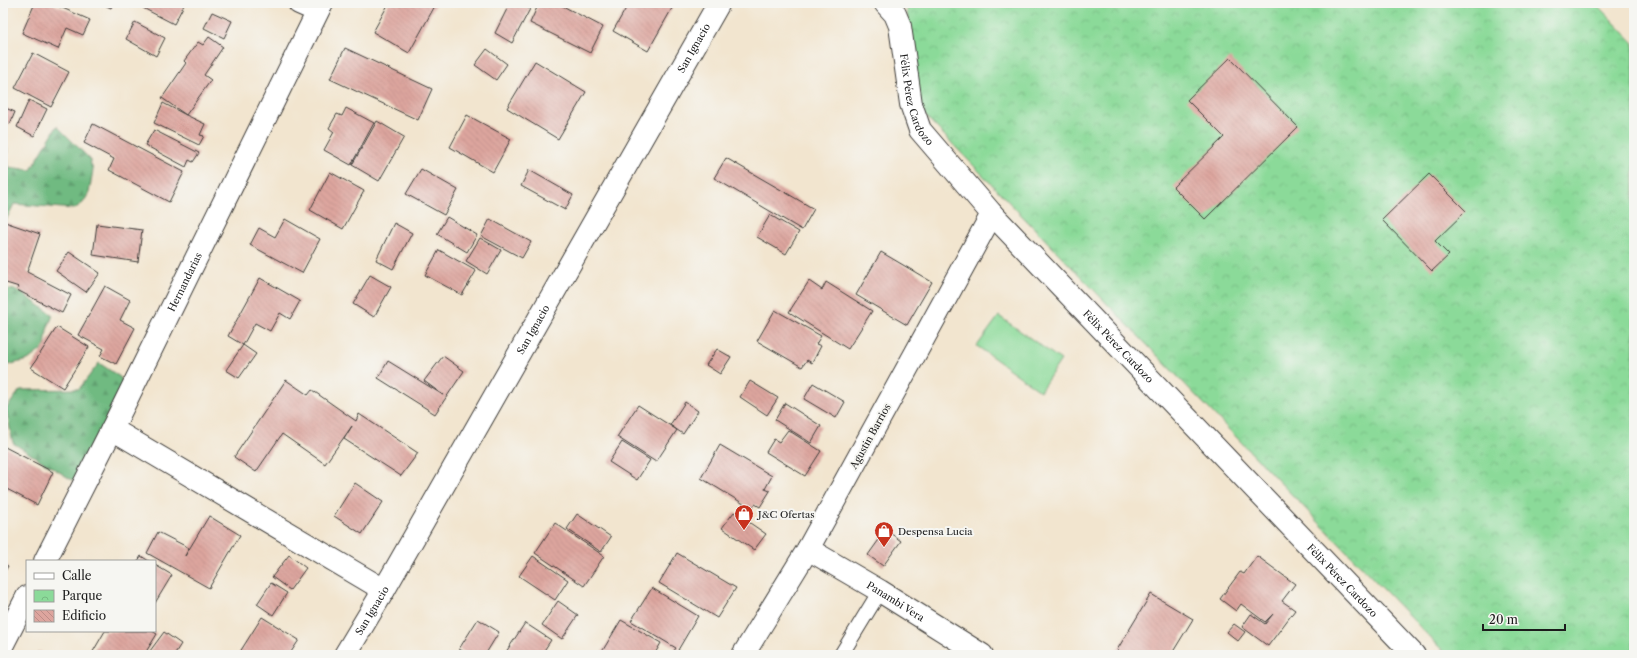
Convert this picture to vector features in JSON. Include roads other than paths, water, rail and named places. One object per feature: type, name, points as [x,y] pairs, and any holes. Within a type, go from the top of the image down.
[{"type":"street","name":"San Ignacio","points":[[345,655],[384,590],[719,3]]},
{"type":"street","name":"Félix Pérez Cardozo","points":[[885,3],[895,14],[900,26],[911,104],[920,130],[992,214],[1402,650]]},
{"type":"street","name":"Hernandarias","points":[[46,560],[112,429],[313,6]]},
{"type":"street","name":"Agustin Barrios","points":[[743,655],[808,549],[992,214]]},
{"type":"street","points":[[112,429],[384,590]]},
{"type":"street","name":"Panambi Vera","points":[[808,549],[880,591],[982,655]]},
{"type":"street","points":[[3,644],[26,599]]},
{"type":"lane","points":[[842,655],[880,591]]},
{"type":"place","name":"J&C Ofertas","points":[[744,531]]},
{"type":"place","name":"Despensa Lucia","points":[[884,548]]}]
